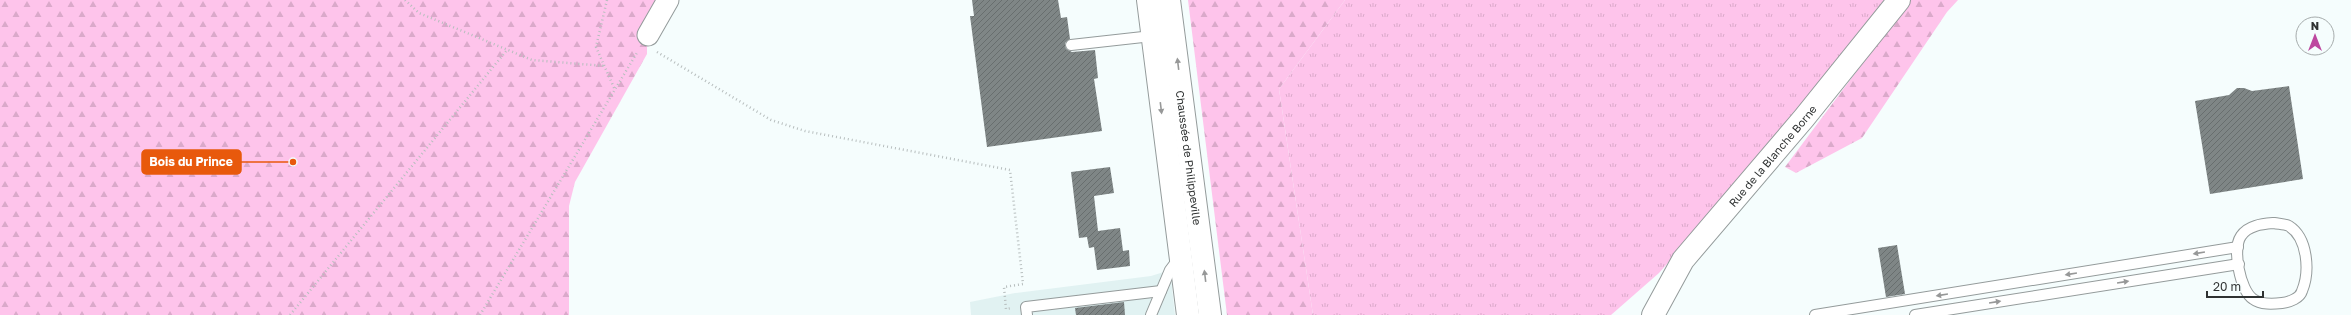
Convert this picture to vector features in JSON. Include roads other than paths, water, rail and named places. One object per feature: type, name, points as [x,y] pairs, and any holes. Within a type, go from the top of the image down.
[{"type":"main road","name":"Chaussée de Philippeville","points":[[1148,0],[1188,315]]},
{"type":"main road","name":"Chaussée de Philippeville","points":[[1170,0],[1210,315]]},
{"type":"main road","name":"Rue de la Blanche Borne","points":[[1652,315],[1683,260],[1804,118],[1899,0]]},
{"type":"street","points":[[645,39],[668,0]]},
{"type":"lane","points":[[1071,46],[1152,36]]},
{"type":"lane","points":[[2274,223],[2288,225],[2296,232],[2303,246],[2306,269],[2305,283],[2302,294],[2290,302],[2269,304],[2253,300],[2245,290],[2239,264],[2238,247],[2241,236],[2251,228],[2274,223]]},
{"type":"lane","points":[[1815,315],[2238,247]]},
{"type":"lane","points":[[1151,315],[1170,270],[1180,256]]},
{"type":"lane","points":[[1915,315],[2239,264]]},
{"type":"lane","points":[[1026,311],[1161,291]]},
{"type":"place","name":"Bois du Prince","points":[[293,162]]}]
